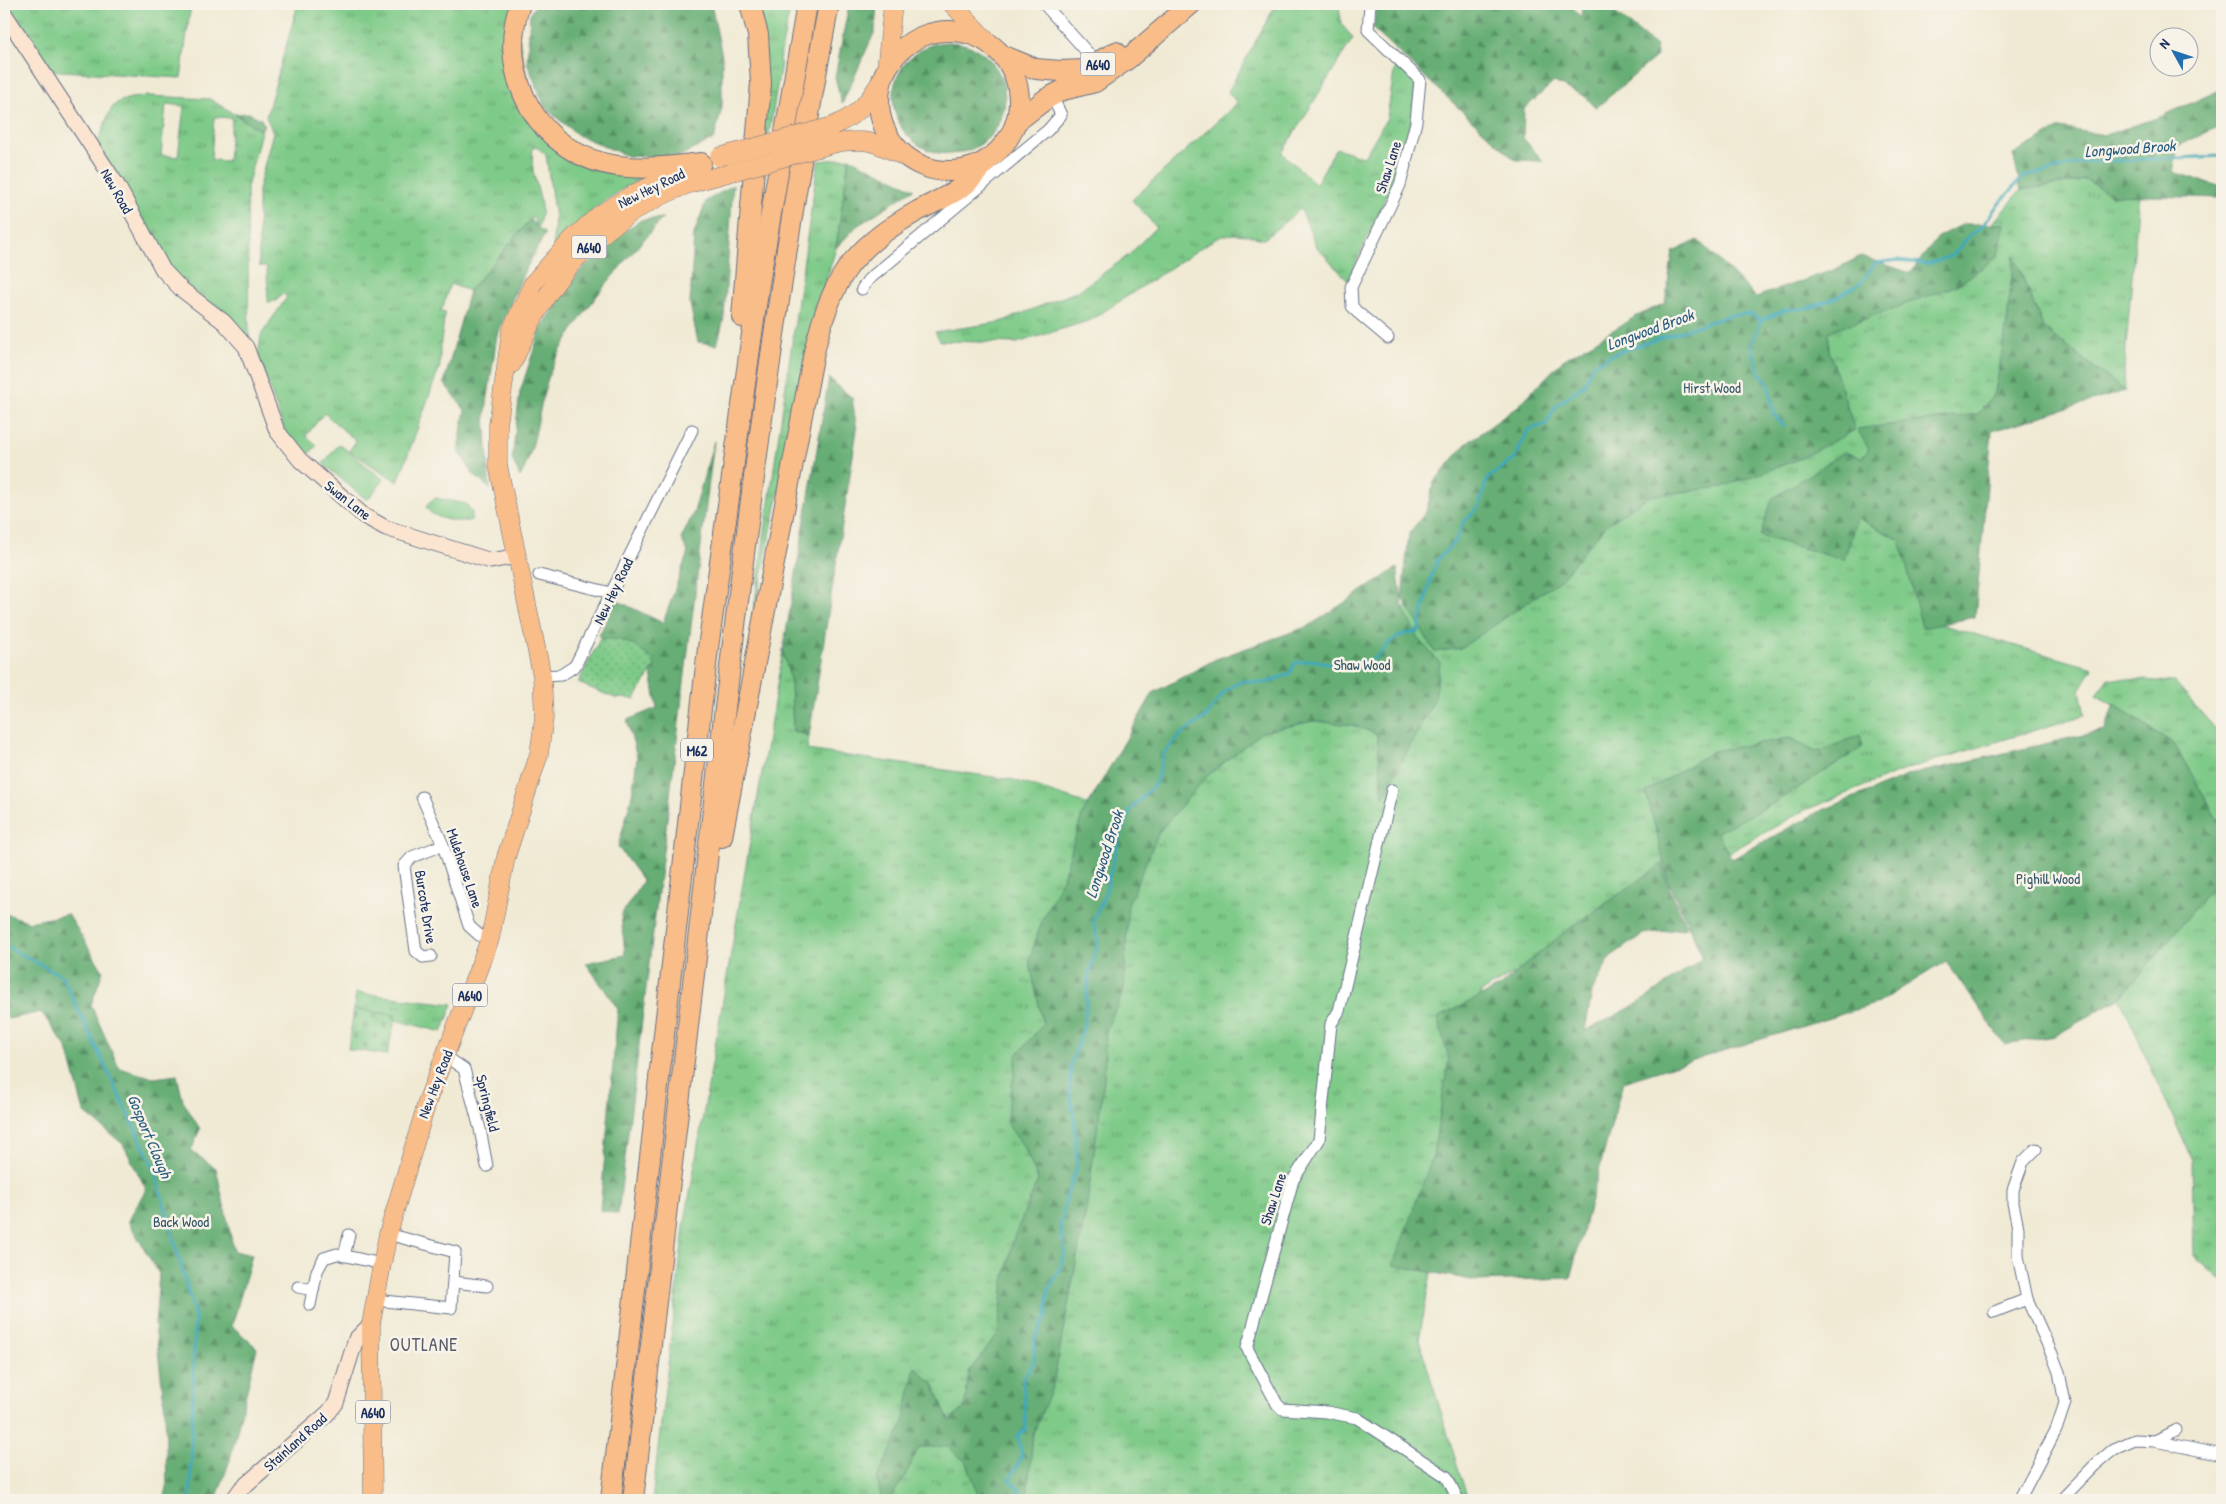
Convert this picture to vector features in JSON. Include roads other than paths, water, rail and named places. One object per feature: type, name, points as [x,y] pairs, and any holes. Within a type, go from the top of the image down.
[{"type":"highway","points":[[520,4],[512,39],[516,78],[531,112],[546,129],[578,153],[599,162],[618,166],[652,168],[711,160]]},
{"type":"highway","points":[[726,506],[761,83],[758,35],[750,4]]},
{"type":"highway","name":"M62","points":[[611,1500],[708,648],[726,506],[759,284],[807,4]]},
{"type":"highway","name":"M62","points":[[633,1500],[734,625],[764,396],[828,4]]},
{"type":"highway","name":"A640","points":[[1004,56],[1017,81],[1019,94],[1016,122],[1009,138],[986,161],[961,171],[943,172],[924,167],[907,158],[889,138],[881,121],[878,100],[883,75],[898,51],[917,38],[936,31],[954,30],[971,33],[987,41],[1004,56],[1036,69],[1060,72],[1083,70],[1097,65],[1126,46],[1176,4]]},
{"type":"highway","name":"A640","points":[[1016,122],[1063,90],[1095,82],[1129,58],[1191,4]]},
{"type":"highway","points":[[1036,69],[1052,96]]},
{"type":"highway","points":[[691,1002],[814,352],[828,300],[847,267],[870,241],[890,226],[968,183],[986,161]]},
{"type":"main road","points":[[883,75],[893,4]]},
{"type":"main road","points":[[952,4],[987,41]]},
{"type":"main road","name":"New Hey Road","points":[[373,1500],[372,1324],[388,1234],[422,1115],[490,939],[506,857],[539,754],[544,718],[542,676],[498,465],[498,425],[511,330],[533,283],[574,238],[600,215],[633,194],[711,160],[833,126],[852,117],[868,102],[883,75]]},
{"type":"main road","name":"New Hey Road","points":[[503,384],[535,315],[555,284],[579,255],[608,229],[641,207],[684,186],[854,140],[873,141],[907,158]]},
{"type":"street","points":[[1044,4],[1088,53]]},
{"type":"street","name":"Shaw Lane","points":[[1370,4],[1368,30],[1420,80],[1416,122],[1400,185],[1351,287],[1352,306],[1388,338]]},
{"type":"street","name":"New Road","points":[[4,13],[117,186],[163,270],[181,290],[224,322],[236,334],[248,352]]},
{"type":"street","points":[[862,289],[868,280],[1048,130],[1061,115],[1052,96]]},
{"type":"street","name":"Swan Lane","points":[[248,352],[277,431],[300,460],[364,516],[386,528],[490,561],[517,556]]},
{"type":"street","name":"New Hey Road","points":[[542,676],[561,675],[576,666],[692,430]]},
{"type":"street","points":[[539,575],[611,593]]},
{"type":"street","name":"Shaw Lane","points":[[1392,790],[1341,1004],[1337,1017],[1331,1024],[1318,1140],[1292,1180],[1247,1348],[1277,1404],[1282,1409],[1327,1412],[1357,1418],[1446,1477],[1458,1500]]},
{"type":"street","name":"Mulehouse Lane","points":[[422,797],[443,846],[469,926],[479,935],[490,939]]},
{"type":"street","name":"Burcote Drive","points":[[431,956],[423,957],[416,951],[404,866],[412,857],[443,846]]},
{"type":"street","name":"Springfield","points":[[445,1056],[464,1069],[480,1129],[487,1166]]},
{"type":"street","points":[[2019,1500],[2056,1430],[2065,1403],[2052,1354],[2027,1299],[2018,1256],[2018,1228],[2013,1203],[2013,1190],[2023,1162],[2036,1149]]},
{"type":"street","points":[[375,1300],[451,1308],[455,1252],[388,1234]]},
{"type":"street","points":[[344,1256],[349,1235]]},
{"type":"street","points":[[310,1305],[317,1271],[324,1258],[337,1254],[382,1264]]},
{"type":"street","points":[[454,1282],[487,1286]]},
{"type":"street","points":[[298,1287],[313,1290]]},
{"type":"street","points":[[1994,1312],[2027,1299]]},
{"type":"street","name":"Stainland Road","points":[[234,1500],[241,1489],[328,1413],[336,1403],[356,1339],[372,1324]]},
{"type":"street","points":[[2156,1440],[2176,1430]]},
{"type":"street","points":[[2061,1500],[2094,1465],[2114,1449],[2136,1440],[2156,1440],[2222,1455]]},
{"type":"street","points":[[2219,1500],[2222,1494]]},
{"type":"waterway","name":"Longwood Brook","points":[[1016,1500],[1020,1489],[1009,1480],[1022,1457],[1018,1435],[1026,1429],[1023,1379],[1034,1362],[1035,1339],[1047,1315],[1048,1292],[1059,1270],[1065,1251],[1060,1226],[1067,1195],[1077,1167],[1075,1126],[1070,1092],[1071,1065],[1084,1025],[1089,974],[1098,942],[1093,920],[1104,897],[1119,839],[1131,809],[1156,783],[1163,755],[1180,735],[1206,717],[1225,691],[1241,681],[1266,683],[1289,674],[1295,663],[1311,660],[1357,668],[1378,656],[1391,641],[1404,634],[1418,632],[1431,577],[1438,559],[1456,540],[1463,523],[1479,507],[1487,479],[1515,458],[1528,430],[1546,424],[1556,406],[1584,385],[1593,365],[1613,354],[1730,315],[1751,314],[1761,320],[1786,310],[1809,308],[1835,298],[1861,283],[1875,263],[1899,260],[1927,264],[1952,256],[1970,235],[1981,228],[1996,207],[2023,177],[2086,162],[2222,156]]},
{"type":"waterway","points":[[1761,320],[1752,345],[1753,351],[1761,376],[1767,381],[1773,413],[1784,426]]},
{"type":"waterway","name":"Gosport Clough","points":[[4,945],[62,976],[154,1168],[195,1316],[190,1500]]},
{"type":"district","name":"OUTLANE","points":[[424,1344]]},
{"type":"park label","name":"Hirst Wood","points":[[1712,387]]},
{"type":"park label","name":"Shaw Wood","points":[[1362,664]]},
{"type":"park label","name":"Pighill Wood","points":[[2048,878]]},
{"type":"park label","name":"Back Wood","points":[[181,1221]]}]
